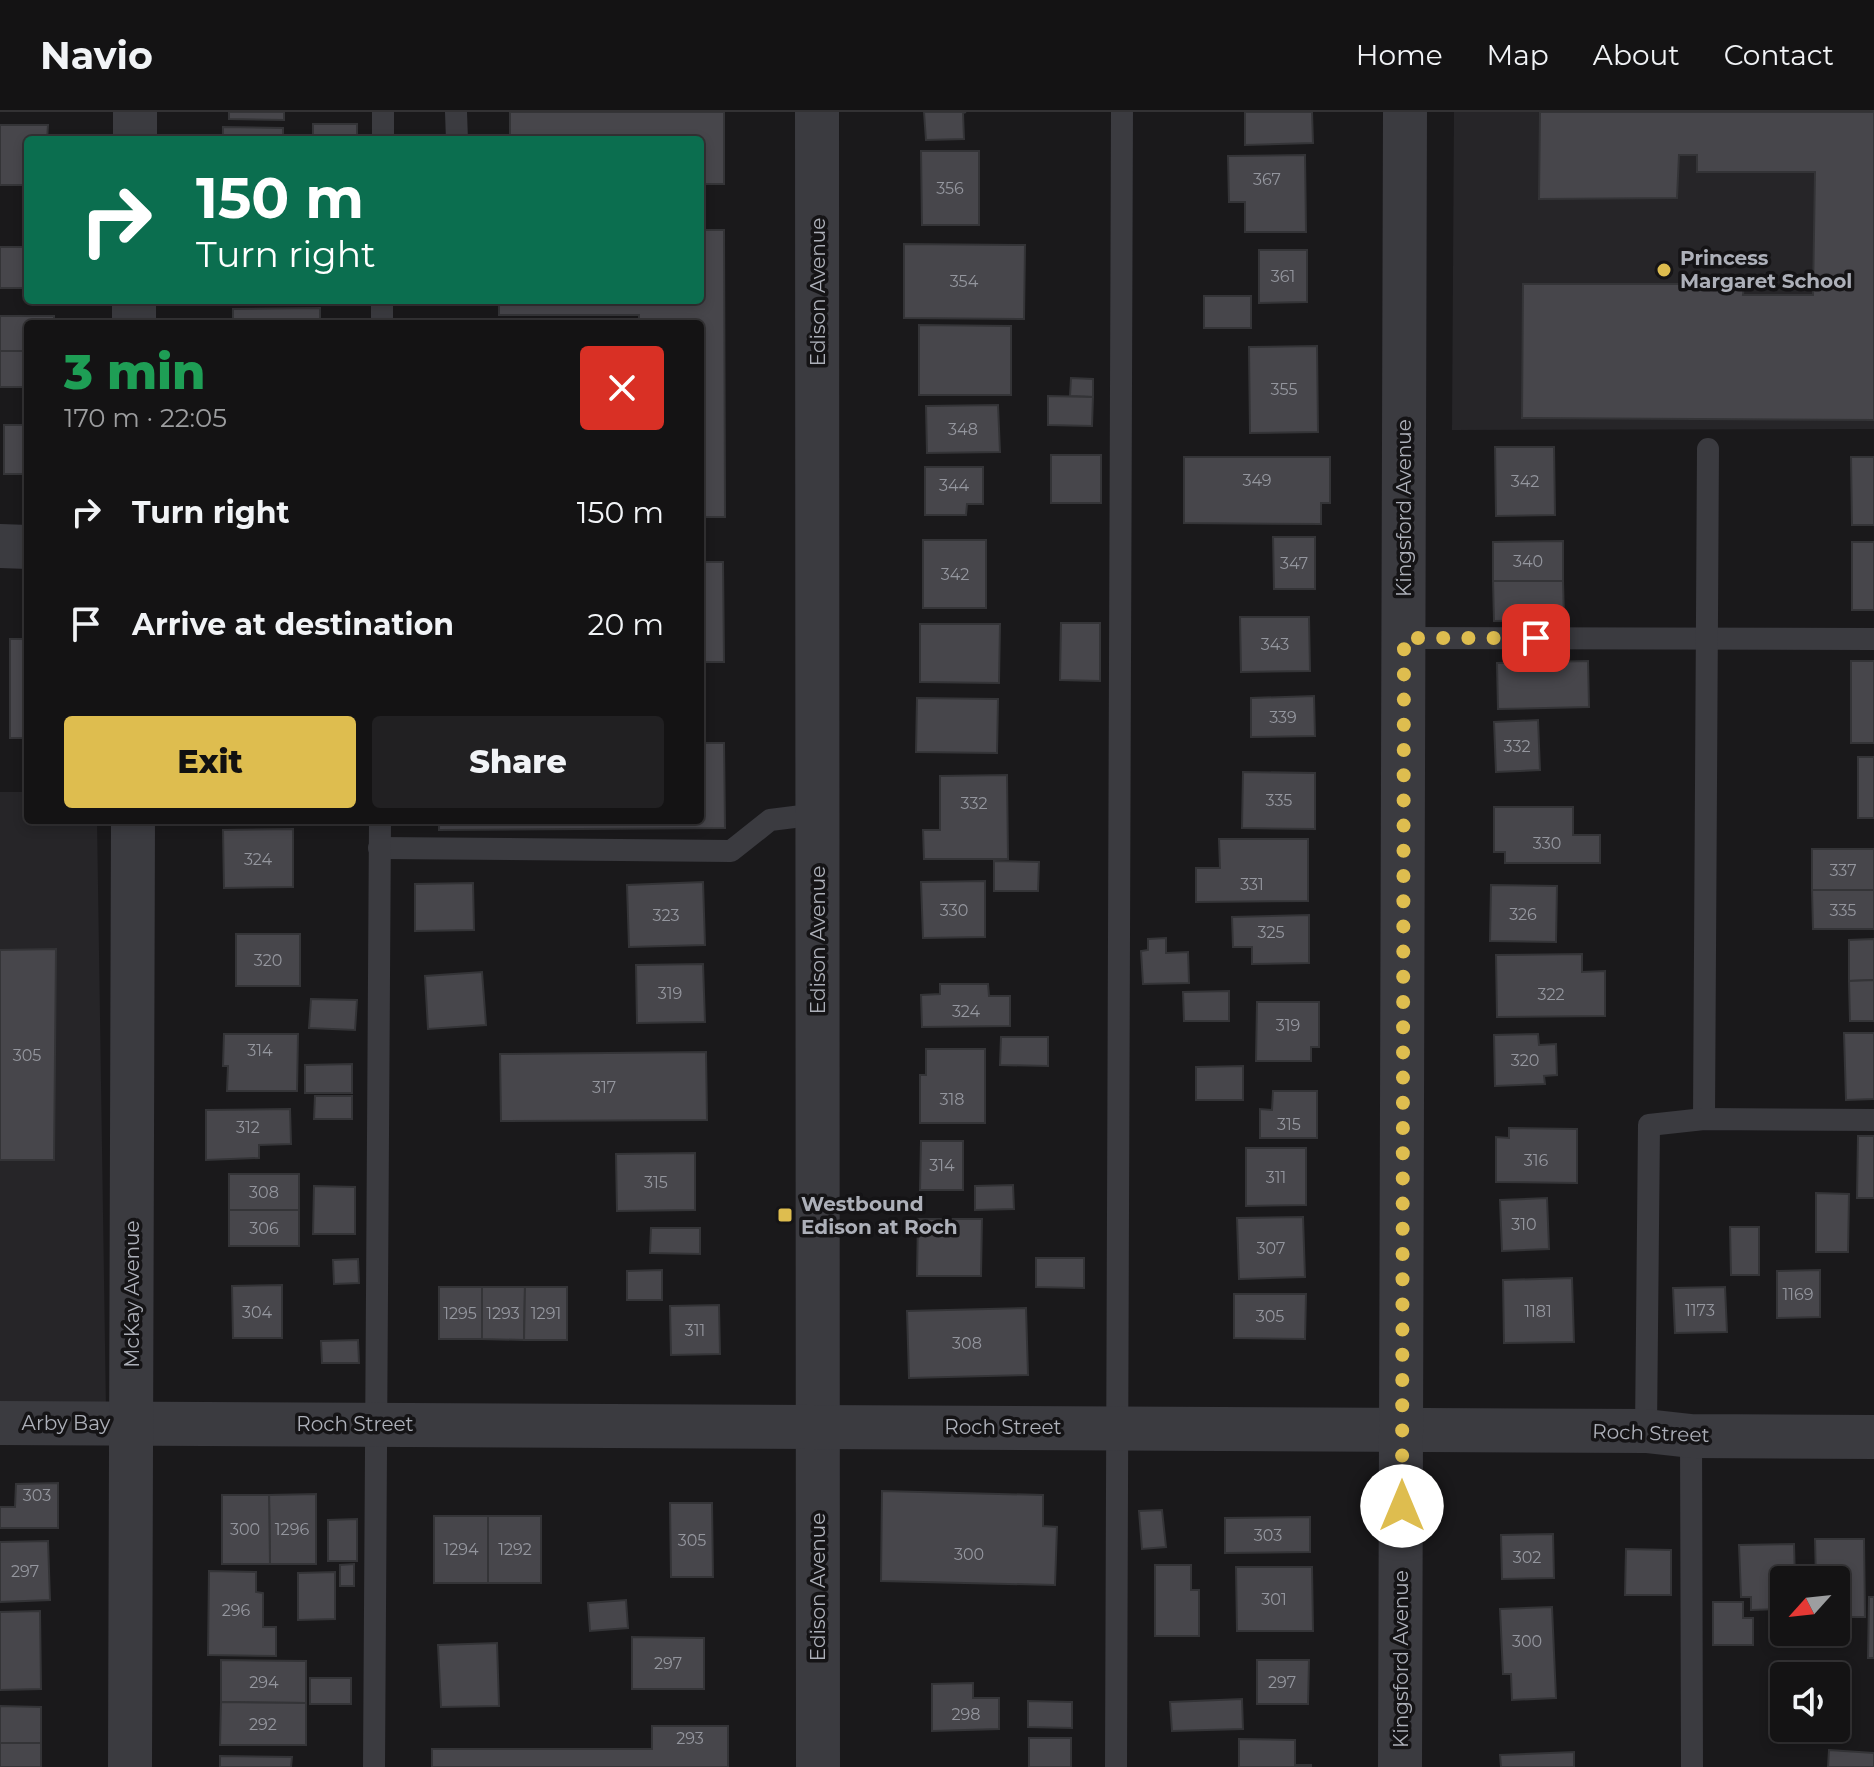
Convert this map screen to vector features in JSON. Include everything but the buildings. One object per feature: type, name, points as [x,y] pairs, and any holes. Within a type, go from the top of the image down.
[{"type":"street","points":[[135,112],[135,136]]},
{"type":"street","name":"Edison Avenue","points":[[817,112],[818,1767]]},
{"type":"street","name":"Kingsford Avenue","points":[[1400,1767],[1405,112]]},
{"type":"street","points":[[0,546],[24,547]]},
{"type":"street","name":"McKay Avenue","points":[[130,1767],[133,824]]},
{"type":"street","name":"Arby Bay","points":[[0,1423],[132,1423]]},
{"type":"street","name":"Roch Street","points":[[132,1423],[1646,1431],[1691,1436],[1874,1437]]},
{"type":"lane","points":[[383,112],[383,136]]},
{"type":"lane","points":[[456,112],[457,136]]},
{"type":"lane","points":[[1116,1767],[1122,112]]},
{"type":"lane","points":[[1704,1119],[1708,449]]},
{"type":"lane","points":[[1404,638],[1874,639]]},
{"type":"lane","points":[[379,848],[731,851],[770,820],[818,814]]},
{"type":"lane","points":[[374,1767],[380,824]]},
{"type":"lane","points":[[1646,1431],[1649,1125],[1704,1119],[1874,1120]]},
{"type":"lane","points":[[1691,1436],[1692,1767]]},
{"type":"shaded area","name":"Princess Margaret School","points":[[1454,112],[1874,112],[1874,429],[1452,430]]},
{"type":"shaded area","points":[[0,792],[24,792],[24,824],[97,824],[106,1410],[0,1411]]},
{"type":"place","name":"Princess Margaret School","points":[[1664,270]]},
{"type":"place","name":"Westbound Edison at Roch","points":[[785,1215]]},
{"type":"route","points":[[1402,1506],[1404,638],[1536,638]]}]
